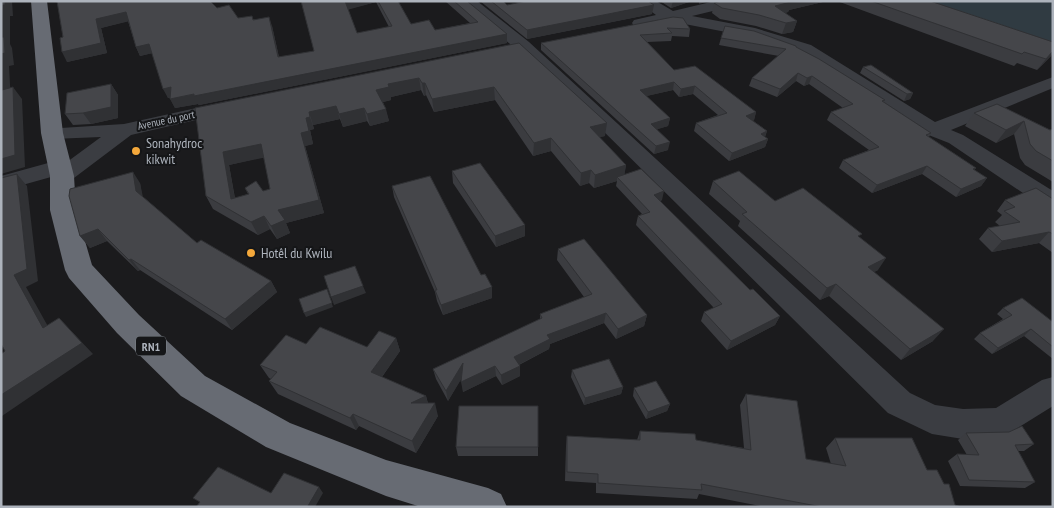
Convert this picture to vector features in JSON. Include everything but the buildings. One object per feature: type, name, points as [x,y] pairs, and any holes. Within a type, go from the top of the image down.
[{"type":"highway","name":"RN1","points":[[39,1],[52,134],[60,171],[63,210],[79,270],[128,324],[193,386],[278,436],[386,478],[488,507]]},
{"type":"street","points":[[467,1],[522,46],[590,107],[899,403],[932,419],[962,424],[1000,422],[1053,390]]},
{"type":"street","points":[[644,1],[672,17],[754,33],[805,49],[933,130],[956,139],[1053,202]]},
{"type":"street","points":[[625,26],[738,1]]},
{"type":"street","points":[[933,130],[1023,92],[1053,82]]},
{"type":"street","name":"Avenue du port","points":[[124,130],[249,102]]},
{"type":"street","points":[[52,134],[124,130]]},
{"type":"street","points":[[1,184],[60,171],[124,130]]},
{"type":"shaded area","points":[[928,1],[1053,1],[1053,49]]},
{"type":"place","name":"Sonahydroc kikwit","points":[[136,151]]},
{"type":"place","name":"Hotêl du Kwilu","points":[[251,253]]}]
